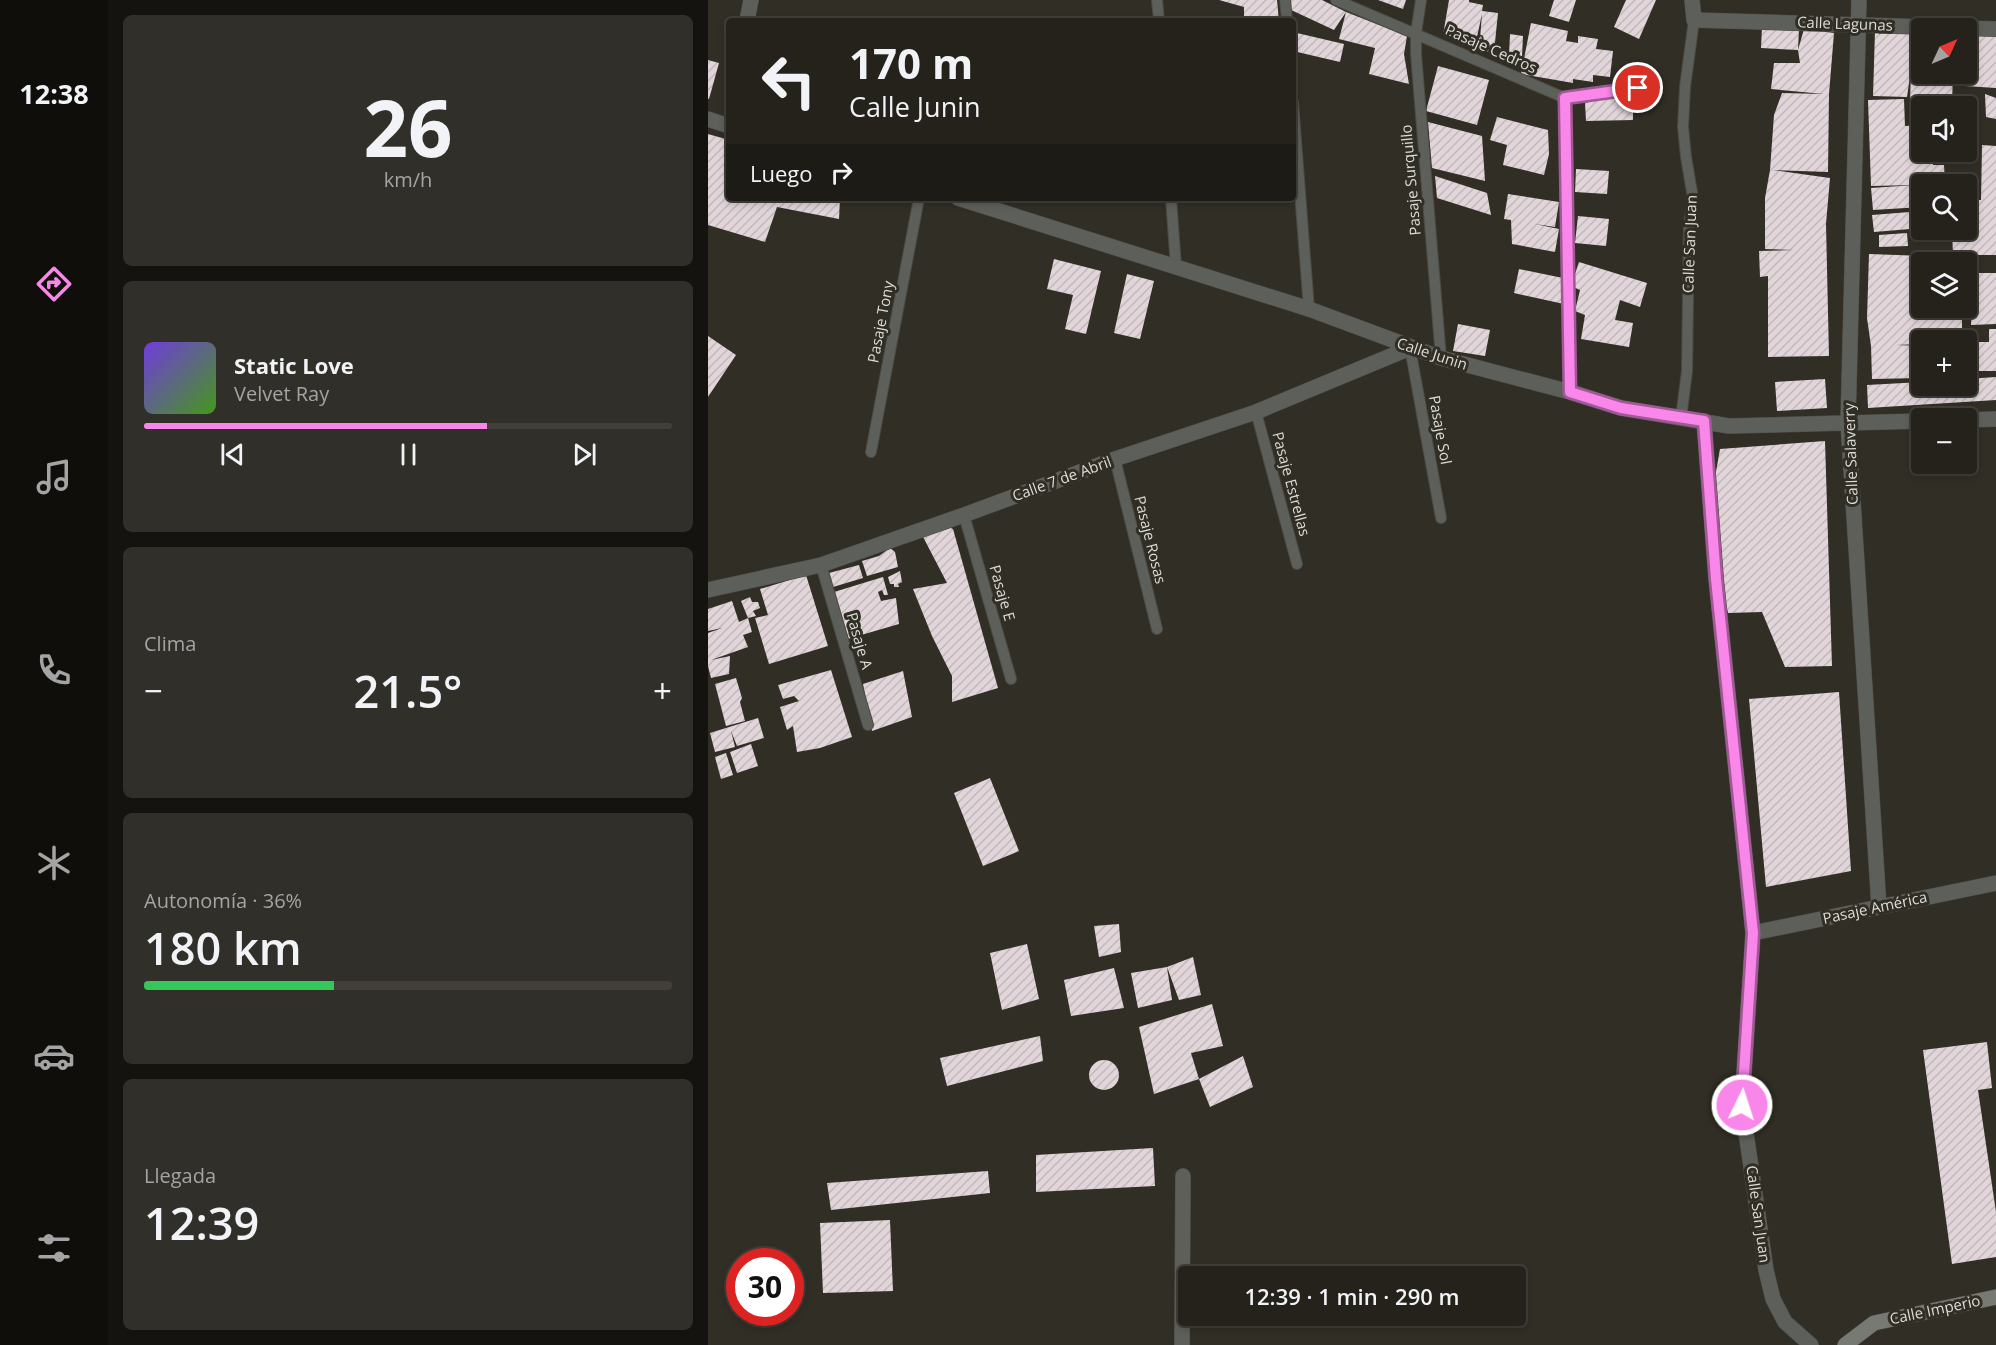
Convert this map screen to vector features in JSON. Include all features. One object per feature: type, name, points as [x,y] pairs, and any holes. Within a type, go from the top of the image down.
[{"type":"street","points":[[748,18],[751,0]]},
{"type":"street","name":"Calle San Juan","points":[[1692,0],[1694,20]]},
{"type":"street","name":"Calle Salaverry","points":[[1859,0],[1848,423],[1879,907]]},
{"type":"street","name":"Calle Lagunas","points":[[1694,20],[1996,29]]},
{"type":"street","points":[[708,119],[726,121]]},
{"type":"street","name":"Calle Junin","points":[[967,201],[1309,309],[1441,358],[1621,408],[1729,426],[1911,421]]},
{"type":"street","name":"Calle 7 de Abril","points":[[708,590],[821,565],[1115,459],[1256,412],[1410,348]]},
{"type":"street","points":[[1977,420],[1996,419]]},
{"type":"street","name":"Calle San Juan","points":[[1704,421],[1716,579],[1753,933],[1742,1105],[1762,1246],[1773,1299],[1785,1322],[1811,1345]]},
{"type":"street","name":"Pasaje América","points":[[1753,933],[1996,883]]},
{"type":"street","points":[[1182,1345],[1184,1176]]},
{"type":"street","name":"Calle Imperio","points":[[1845,1345],[1874,1323],[1996,1297]]},
{"type":"lane","points":[[1157,0],[1159,18]]},
{"type":"lane","points":[[1285,0],[1287,18]]},
{"type":"lane","name":"Pasaje Cedros","points":[[1336,0],[1565,98]]},
{"type":"lane","name":"Pasaje Surquillo","points":[[1421,0],[1416,33],[1441,358]]},
{"type":"lane","name":"Calle San Juan","points":[[1681,418],[1687,371],[1689,224],[1693,198],[1683,127],[1685,87],[1694,20]]},
{"type":"lane","points":[[1570,392],[1565,98],[1638,88]]},
{"type":"lane","points":[[1296,141],[1309,309]]},
{"type":"lane","name":"Pasaje Tony","points":[[872,452],[918,201]]},
{"type":"lane","points":[[1171,201],[1176,267]]},
{"type":"lane","name":"Pasaje Sol","points":[[1410,348],[1441,518]]},
{"type":"lane","name":"Pasaje Estrellas","points":[[1256,412],[1297,564]]},
{"type":"lane","name":"Pasaje Rosas","points":[[1115,459],[1157,629]]},
{"type":"lane","name":"Pasaje E","points":[[964,515],[1011,679]]},
{"type":"lane","name":"Pasaje A","points":[[821,565],[868,725]]},
{"type":"building","points":[[1219,0],[1277,0],[1279,18],[1244,18],[1244,7]]},
{"type":"building","points":[[1291,0],[1322,0],[1346,12],[1334,30],[1289,9]]},
{"type":"building","points":[[1378,0],[1406,0],[1403,9]]},
{"type":"building","points":[[1449,0],[1469,0],[1469,2],[1483,5],[1482,11],[1498,13],[1494,52],[1479,51],[1482,14],[1477,37],[1462,34],[1463,38],[1443,35]]},
{"type":"building","points":[[1554,0],[1576,0],[1569,22],[1549,16]]},
{"type":"building","points":[[1626,0],[1656,0],[1639,39],[1614,27]]},
{"type":"building","points":[[1346,12],[1407,36],[1404,54],[1409,84],[1369,74],[1375,48],[1339,39]]},
{"type":"building","points":[[1531,23],[1568,31],[1566,41],[1578,43],[1578,36],[1598,39],[1596,49],[1613,51],[1610,77],[1593,75],[1593,82],[1573,79],[1573,83],[1521,74]]},
{"type":"building","points":[[1762,27],[1799,29],[1798,50],[1761,48]]},
{"type":"building","points":[[1804,29],[1834,33],[1829,94],[1828,172],[1773,170],[1830,178],[1826,224],[1829,356],[1768,357],[1768,276],[1760,277],[1759,251],[1794,250],[1765,249],[1765,198],[1770,170],[1774,115],[1782,93],[1824,94],[1771,89],[1774,63],[1800,63],[1798,50]]},
{"type":"building","points":[[1875,31],[1911,33],[1911,59],[1909,59],[1911,69],[1907,97],[1873,96]]},
{"type":"building","points":[[1977,31],[1996,32],[1996,88],[1965,86],[1965,84],[1977,84]]},
{"type":"building","points":[[1297,33],[1344,44],[1340,62],[1296,52]]},
{"type":"building","points":[[1510,34],[1523,36],[1522,57],[1509,56]]},
{"type":"building","points":[[708,60],[719,63],[709,99],[708,99]]},
{"type":"building","points":[[1438,66],[1489,80],[1477,125],[1426,111]]},
{"type":"building","points":[[1911,69],[1911,84],[1953,84],[1952,96],[1911,96],[1910,102]]},
{"type":"building","points":[[1633,90],[1633,120],[1586,121],[1585,103]]},
{"type":"building","points":[[1985,94],[1996,98],[1996,119],[1986,117]]},
{"type":"building","points":[[1904,99],[1905,126],[1911,126],[1911,162],[1933,162],[1933,165],[1944,165],[1944,174],[1911,174],[1911,185],[1871,186],[1868,100]]},
{"type":"building","points":[[1497,117],[1548,130],[1549,154],[1544,175],[1503,165],[1507,145],[1490,140]]},
{"type":"building","points":[[1428,122],[1482,136],[1485,181],[1432,168]]},
{"type":"building","points":[[708,134],[726,139],[726,201],[840,201],[839,219],[777,207],[765,242],[708,225]]},
{"type":"building","points":[[1982,145],[1996,146],[1996,255],[1953,252],[1952,240],[1977,240],[1977,200],[1981,200]]},
{"type":"building","points":[[1576,169],[1609,171],[1607,194],[1575,192]]},
{"type":"building","points":[[1435,176],[1487,193],[1491,215],[1437,198]]},
{"type":"building","points":[[1911,185],[1911,208],[1873,210],[1871,188]]},
{"type":"building","points":[[1508,194],[1559,202],[1555,227],[1535,224],[1559,229],[1555,252],[1512,244],[1511,220],[1504,219]]},
{"type":"building","points":[[1911,212],[1911,229],[1874,232],[1872,215]]},
{"type":"building","points":[[1578,216],[1609,219],[1606,246],[1575,243]]},
{"type":"building","points":[[1907,233],[1908,246],[1879,247],[1879,235]]},
{"type":"building","points":[[1869,254],[1911,256],[1911,318],[1962,319],[1962,330],[1911,330],[1911,344],[1896,345],[1911,346],[1911,378],[1872,379],[1867,318]]},
{"type":"building","points":[[1054,259],[1101,271],[1086,334],[1065,329],[1073,295],[1047,289]]},
{"type":"building","points":[[1579,262],[1647,283],[1640,307],[1620,300],[1615,320],[1633,323],[1629,347],[1581,339],[1585,315],[1575,311],[1580,290],[1571,286]]},
{"type":"building","points":[[1519,269],[1563,278],[1564,304],[1514,293]]},
{"type":"building","points":[[1977,273],[1996,273],[1996,324],[1971,325],[1971,318],[1977,318]]},
{"type":"building","points":[[1127,274],[1154,281],[1140,339],[1114,333]]},
{"type":"building","points":[[1458,324],[1490,330],[1485,356],[1453,351]]},
{"type":"building","points":[[1989,329],[1996,329],[1996,371],[1977,371],[1977,342],[1989,342]]},
{"type":"building","points":[[708,336],[736,355],[708,397]]},
{"type":"building","points":[[1996,377],[1996,400],[1868,408],[1867,385],[1911,383],[1911,396],[1977,396],[1977,378]]},
{"type":"building","points":[[1825,379],[1827,408],[1777,411],[1775,382]]},
{"type":"building","points":[[1825,441],[1832,666],[1785,667],[1762,612],[1728,613],[1716,568],[1714,483],[1720,449]]},
{"type":"building","points":[[942,524],[953,529],[998,688],[952,702],[952,676],[932,636],[913,589],[947,583],[921,533]]},
{"type":"building","points":[[890,548],[895,552],[898,567],[867,576],[862,561],[879,556]]},
{"type":"building","points":[[859,565],[863,578],[833,587],[829,573]]},
{"type":"building","points":[[900,571],[902,582],[898,584],[899,587],[894,587],[894,584],[890,584],[888,577]]},
{"type":"building","points":[[806,575],[828,646],[769,664],[755,618],[768,615],[760,589]]},
{"type":"building","points":[[883,577],[888,595],[884,595],[882,590],[878,592],[881,601],[896,598],[899,624],[844,640],[834,592]]},
{"type":"building","points":[[750,597],[752,602],[758,602],[760,608],[753,611],[756,616],[748,618],[741,601]]},
{"type":"building","points":[[732,601],[739,622],[748,618],[752,632],[743,635],[748,647],[711,660],[730,656],[729,674],[711,678],[708,666],[708,633],[722,628],[708,631],[708,609]]},
{"type":"building","points":[[831,670],[852,737],[820,748],[797,752],[793,726],[787,730],[780,707],[799,701],[794,696],[783,699],[778,685]]},
{"type":"building","points":[[903,671],[912,717],[872,731],[863,684]]},
{"type":"building","points":[[736,678],[745,721],[726,726],[715,684]]},
{"type":"building","points":[[1839,692],[1851,871],[1766,887],[1749,699]]},
{"type":"building","points":[[758,718],[764,738],[737,746],[731,731],[735,747],[715,752],[710,733]]},
{"type":"building","points":[[751,744],[758,766],[737,773],[730,752]]},
{"type":"building","points":[[726,753],[733,775],[721,779],[715,757]]},
{"type":"building","points":[[990,778],[1019,851],[983,866],[954,793]]},
{"type":"building","points":[[1119,924],[1121,952],[1099,957],[1094,926]]},
{"type":"building","points":[[1027,944],[1039,999],[1002,1010],[990,953]]},
{"type":"building","points":[[1193,957],[1201,995],[1179,1000],[1167,967]]},
{"type":"building","points":[[1167,967],[1172,1000],[1138,1008],[1131,973]]},
{"type":"building","points":[[1114,968],[1124,1008],[1071,1016],[1064,980]]},
{"type":"building","points":[[1212,1004],[1223,1046],[1191,1053],[1199,1079],[1154,1094],[1139,1027]]},
{"type":"building","points":[[1040,1036],[1043,1061],[947,1086],[940,1058]]},
{"type":"building","points":[[1987,1042],[1992,1088],[1978,1090],[1996,1212],[1996,1257],[1952,1264],[1923,1050]]},
{"type":"building","points":[[1243,1056],[1253,1087],[1210,1107],[1199,1079]]},
{"type":"building","points":[[1104,1060],[1114,1065],[1119,1075],[1114,1085],[1104,1090],[1094,1085],[1089,1075],[1094,1065]]},
{"type":"building","points":[[1153,1148],[1155,1186],[1036,1192],[1036,1155]]},
{"type":"building","points":[[988,1171],[990,1193],[831,1210],[827,1183]]},
{"type":"building","points":[[890,1220],[893,1291],[823,1293],[820,1223]]},
{"type":"route","points":[[1638,88],[1565,98],[1570,392],[1621,408],[1704,421],[1716,579],[1753,933],[1742,1105]]}]
